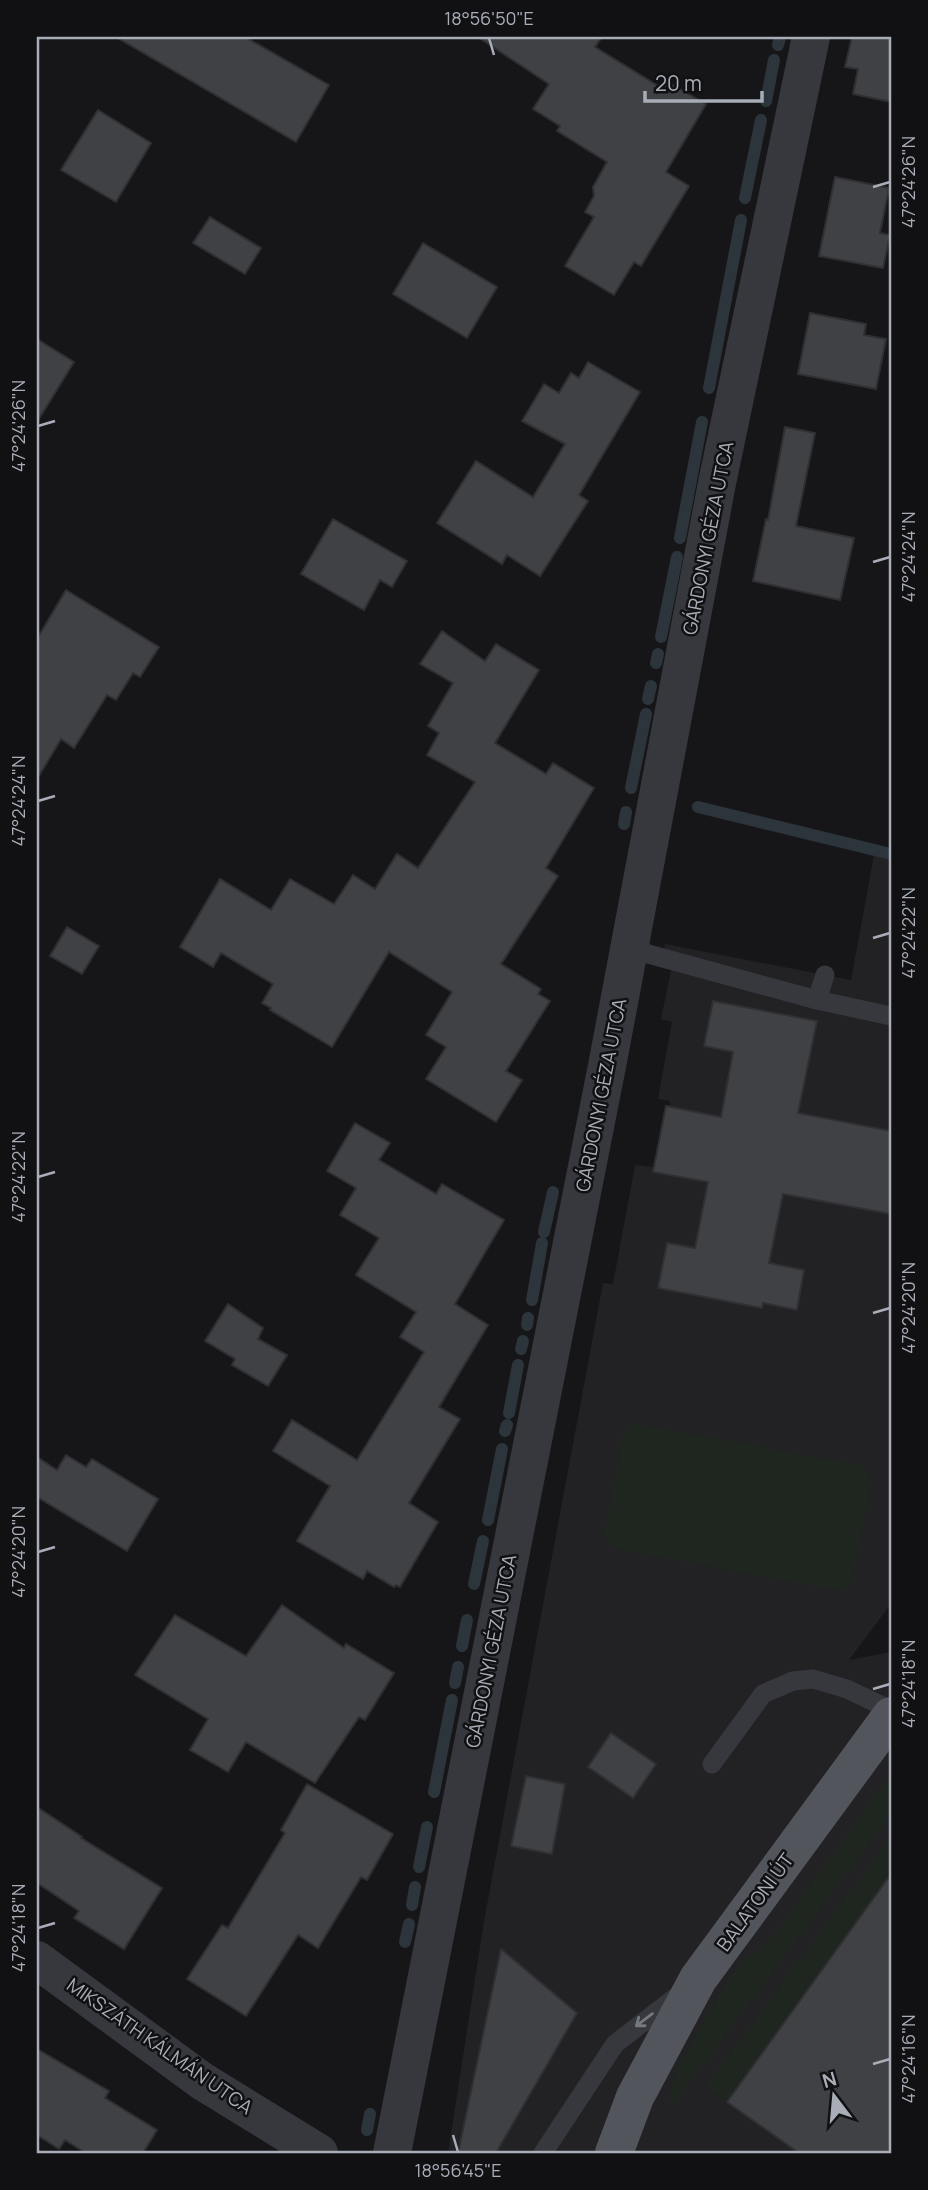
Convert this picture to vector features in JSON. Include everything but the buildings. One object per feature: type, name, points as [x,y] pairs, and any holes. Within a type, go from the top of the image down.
[{"type":"main road","name":"BALATONI ÚT","points":[[614,2153],[635,2098],[698,1979],[891,1716]]},
{"type":"main road","name":"BALATONI ÚT","points":[[592,2153],[635,2098]]},
{"type":"street","name":"GÁRDONYI GÉZA UTCA","points":[[391,2153],[629,949],[717,483],[811,37]]},
{"type":"street","name":"MIKSZÁTH KÁLMÁN UTCA","points":[[37,1960],[202,2081],[319,2153]]},
{"type":"lane","points":[[629,949],[817,1000],[891,1016]]},
{"type":"lane","points":[[817,1000],[825,975]]},
{"type":"lane","points":[[712,1765],[763,1694],[793,1681],[813,1679],[847,1689],[891,1710]]},
{"type":"lane","points":[[543,2153],[615,2044],[698,1979]]},
{"type":"shaded area","points":[[874,855],[891,860],[891,1604],[849,1660],[891,1652],[891,2153],[448,2153],[484,1921],[603,1283],[613,1284],[635,1165],[654,1167],[666,1106],[670,1106],[670,1101],[658,1099],[672,1022],[661,1019],[671,970],[661,967],[665,944],[851,980]]},
{"type":"shaded area","points":[[634,1423],[864,1466],[871,1484],[853,1578],[840,1591],[612,1548],[604,1535],[623,1432]]},
{"type":"shaded area","points":[[891,1776],[891,1814],[668,2111],[675,2070],[734,1970],[771,1938]]},
{"type":"shaded area","points":[[891,1836],[891,1874],[727,2102],[706,2086]]},
{"type":"waterway","points":[[778,45],[780,37]]},
{"type":"waterway","points":[[766,101],[774,60]]},
{"type":"waterway","points":[[745,198],[761,120]]},
{"type":"waterway","points":[[709,388],[741,220]]},
{"type":"waterway","points":[[680,538],[702,422]]},
{"type":"waterway","points":[[661,637],[677,557]]},
{"type":"waterway","points":[[656,663],[658,654]]},
{"type":"waterway","points":[[648,699],[651,686]]},
{"type":"waterway","points":[[631,788],[646,714]]},
{"type":"waterway","points":[[698,807],[891,854]]},
{"type":"waterway","points":[[624,824],[626,812]]},
{"type":"waterway","points":[[544,1232],[553,1192]]},
{"type":"waterway","points":[[532,1300],[542,1243]]},
{"type":"waterway","points":[[527,1325],[528,1318]]},
{"type":"waterway","points":[[521,1349],[523,1341]]},
{"type":"waterway","points":[[509,1413],[518,1365]]},
{"type":"waterway","points":[[505,1431],[507,1425]]},
{"type":"waterway","points":[[488,1520],[502,1449]]},
{"type":"waterway","points":[[474,1584],[483,1541]]},
{"type":"waterway","points":[[462,1646],[467,1620]]},
{"type":"waterway","points":[[455,1683],[458,1667]]},
{"type":"waterway","points":[[434,1792],[452,1700]]},
{"type":"waterway","points":[[419,1867],[427,1827]]},
{"type":"waterway","points":[[412,1905],[415,1887]]},
{"type":"waterway","points":[[405,1942],[409,1924]]},
{"type":"waterway","points":[[367,2130],[370,2114]]}]
